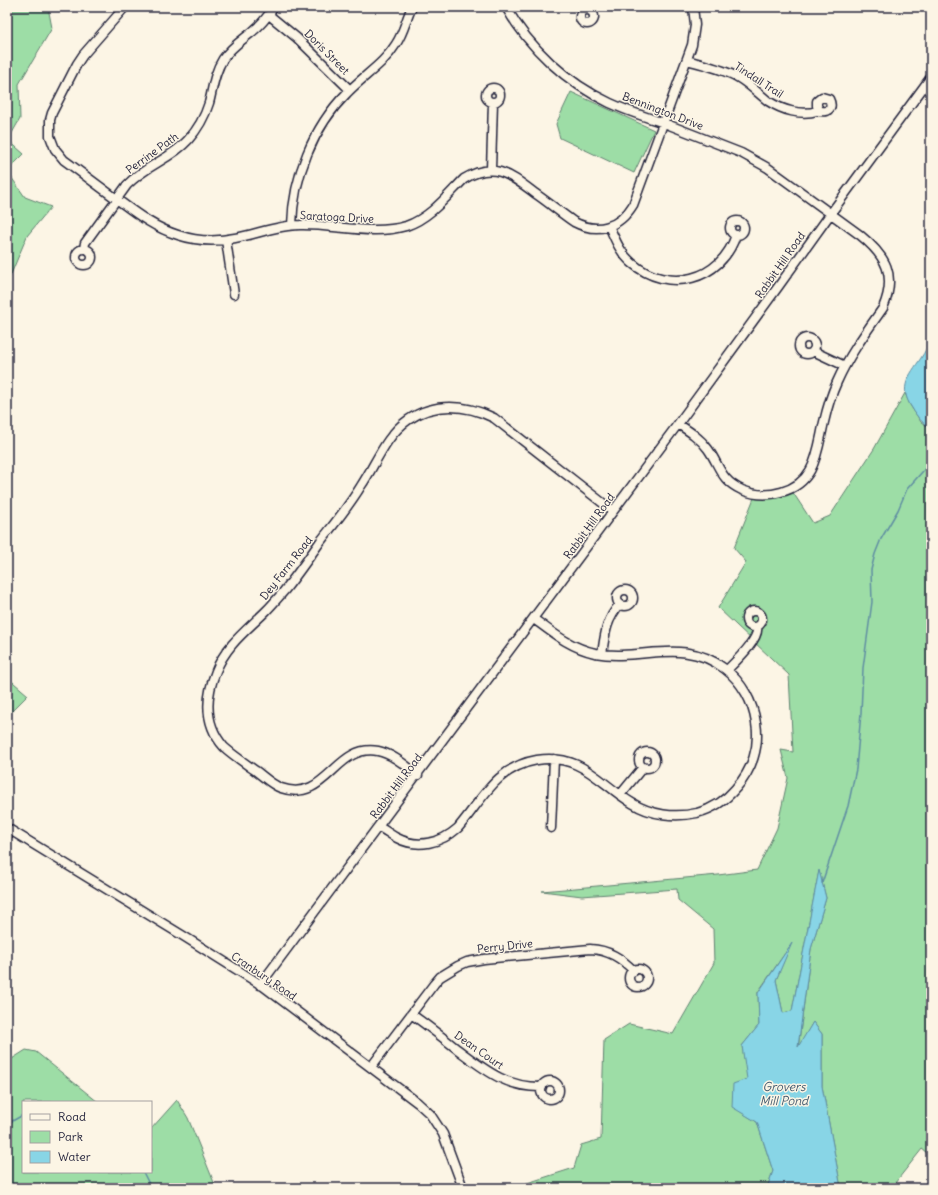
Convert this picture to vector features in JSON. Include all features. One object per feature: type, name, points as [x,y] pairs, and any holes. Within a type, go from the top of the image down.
[{"type":"street","name":"Saratoga Drive","points":[[125,7],[90,46],[77,64],[53,110],[49,128],[52,143],[59,155],[64,160],[146,220],[171,233],[202,240],[226,240],[292,225],[376,230],[397,228],[408,225],[424,217],[464,179],[471,174],[484,170],[499,171],[512,176],[581,226],[594,228],[609,226],[617,223],[624,218],[634,206],[687,60],[695,35],[695,17],[693,7]]},
{"type":"street","name":"Perrine Path","points":[[84,249],[85,243],[134,178],[184,144],[195,132],[205,114],[215,77],[222,60],[235,45],[260,25],[274,7]]},
{"type":"street","points":[[292,225],[297,185],[306,155],[322,124],[332,109],[350,90],[390,53],[401,35],[412,7]]},
{"type":"street","name":"Bennington Drive","points":[[506,7],[533,45],[548,60],[576,83],[611,104],[741,153],[755,160],[831,213],[873,245],[884,259],[889,275],[888,293],[883,308],[855,348],[837,382],[827,410],[818,452],[814,463],[804,478],[791,488],[774,494],[750,493],[734,486],[722,474],[702,441],[678,424]]},
{"type":"street","name":"Doris Street","points":[[269,15],[297,38],[350,90]]},
{"type":"street","name":"Tindall Trail","points":[[687,60],[734,76],[747,84],[768,101],[786,110],[803,113],[820,111]]},
{"type":"street","name":"Rabbit Hill Road","points":[[260,985],[534,619],[931,77]]},
{"type":"street","points":[[491,170],[493,102]]},
{"type":"street","points":[[609,226],[619,248],[630,262],[644,272],[653,276],[672,280],[699,276],[714,268],[731,249],[736,235]]},
{"type":"street","points":[[226,240],[234,294]]},
{"type":"street","points":[[813,351],[845,366]]},
{"type":"street","name":"Dey Farm Road","points":[[418,775],[384,752],[371,750],[349,756],[322,781],[310,788],[296,791],[288,790],[274,784],[228,750],[213,731],[208,715],[209,694],[212,681],[221,660],[234,641],[266,611],[284,590],[361,487],[387,441],[408,420],[427,411],[446,406],[467,407],[484,412],[494,418],[613,511]]},
{"type":"street","points":[[602,654],[608,622],[620,604]]},
{"type":"street","points":[[379,827],[398,839],[406,842],[422,844],[437,842],[452,834],[458,828],[487,789],[502,775],[514,768],[538,760],[554,760],[572,763],[582,767],[594,774],[631,803],[649,811],[665,815],[681,815],[710,808],[727,798],[734,791],[751,764],[756,745],[757,730],[755,715],[748,696],[736,678],[727,670],[710,659],[690,653],[670,651],[618,655],[602,654],[581,649],[561,639],[534,619]]},
{"type":"street","points":[[727,670],[741,656],[755,637],[758,630],[757,627]]},
{"type":"street","points":[[551,828],[554,760]]},
{"type":"street","points":[[620,795],[643,767]]},
{"type":"street","name":"Cranbury Road","points":[[7,828],[185,937],[260,985],[418,1103],[430,1114],[442,1134],[463,1188]]},
{"type":"street","name":"Perry Drive","points":[[371,1067],[434,984],[458,966],[476,960],[590,949],[614,954],[634,971]]},
{"type":"street","name":"Dean Court","points":[[411,1014],[487,1071],[506,1081],[542,1087]]},
{"type":"green space","points":[[7,7],[48,7],[52,28],[19,84],[20,119],[8,140],[24,154],[7,171]]},
{"type":"green space","points":[[571,92],[654,130],[634,173],[560,138],[556,124]]},
{"type":"green space","points":[[7,171],[25,197],[51,207],[27,236],[9,279],[7,279]]},
{"type":"green space","points":[[905,393],[910,405],[921,422],[931,428],[931,1156],[922,1149],[891,1188],[841,1188],[822,1086],[822,1034],[813,1022],[798,1049],[811,949],[826,898],[819,871],[792,1011],[783,1013],[776,980],[790,946],[758,992],[759,1025],[742,1046],[748,1079],[733,1107],[757,1122],[773,1171],[767,1188],[522,1188],[521,1185],[574,1168],[581,1145],[601,1139],[604,1040],[629,1024],[673,1034],[714,963],[713,929],[678,900],[677,889],[582,896],[542,891],[757,870],[777,828],[788,778],[781,750],[793,752],[789,675],[718,608],[746,562],[734,548],[756,493],[790,488],[813,523],[830,516],[874,449]]},
{"type":"green space","points":[[7,677],[28,695],[7,716]]},
{"type":"green space","points":[[26,1050],[36,1052],[97,1101],[22,1101],[22,1173],[152,1173],[152,1128],[177,1100],[188,1118],[215,1185],[212,1188],[7,1188],[7,1062]]},
{"type":"water","points":[[931,339],[931,428],[922,422],[914,411],[908,401],[906,388],[909,376]]},
{"type":"water","name":"Grovers Mill Pond","points":[[819,870],[826,898],[811,949],[798,1047],[813,1022],[822,1034],[822,1086],[841,1188],[767,1188],[773,1171],[757,1122],[732,1107],[733,1084],[747,1079],[742,1046],[759,1025],[758,993],[792,943],[776,980],[783,1013],[792,1011]]},
{"type":"waterway","points":[[822,883],[848,806],[856,769],[863,668],[872,602],[871,570],[875,554],[881,539],[898,510],[907,489],[931,462]]},
{"type":"waterway","points":[[7,1124],[22,1116]]},
{"type":"waterway","points":[[144,1173],[151,1188]]}]
